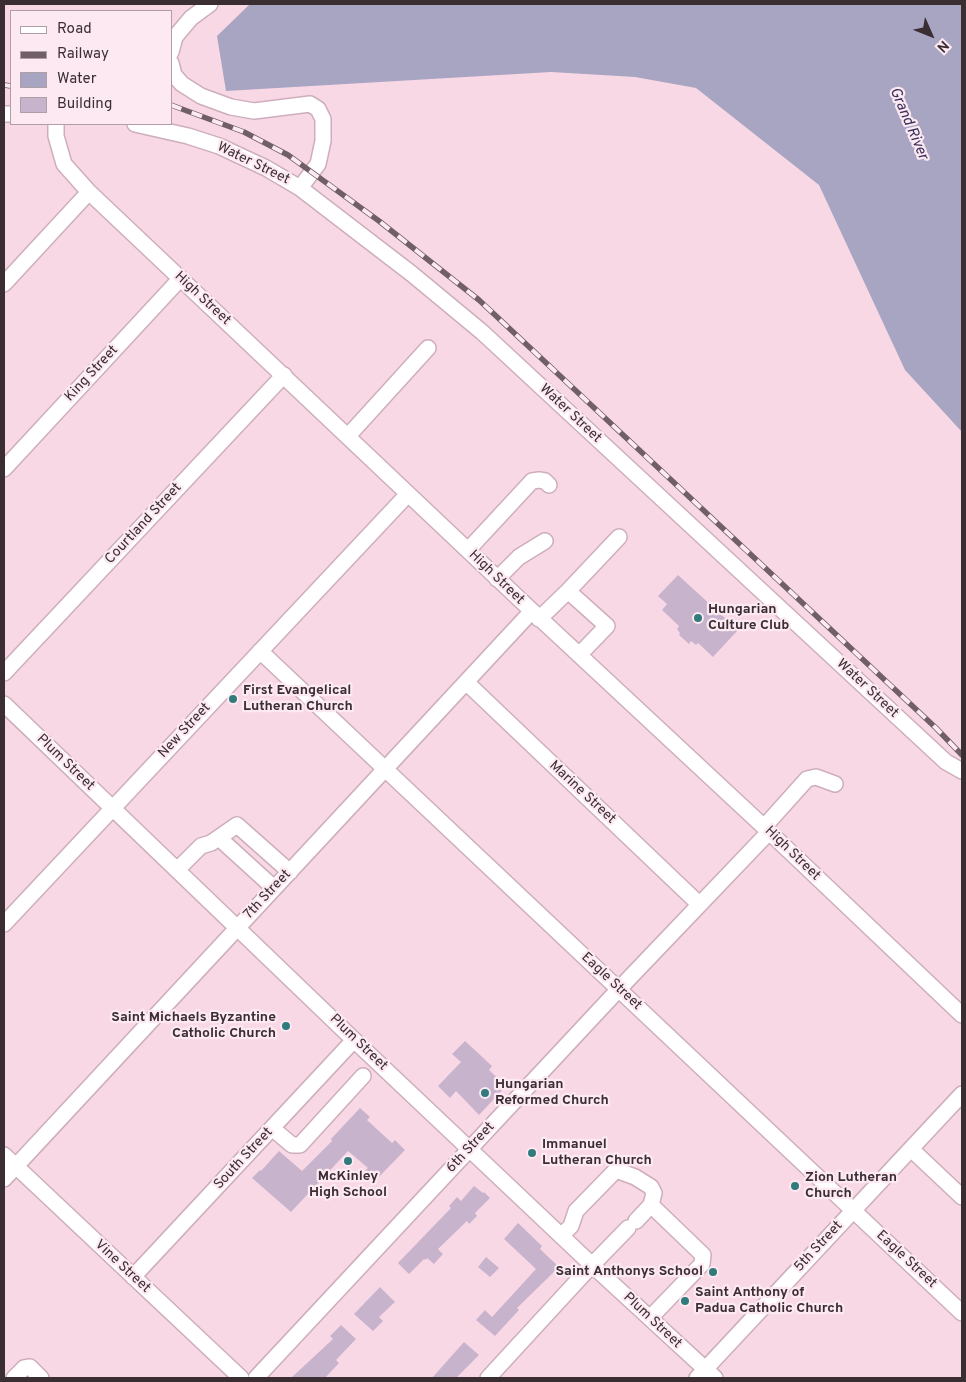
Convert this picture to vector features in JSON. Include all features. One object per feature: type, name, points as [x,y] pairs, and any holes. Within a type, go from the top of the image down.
[{"type":"street","points":[[172,48],[175,37],[180,30],[191,18],[210,4]]},
{"type":"street","points":[[172,67],[174,76],[182,84],[201,96],[231,107],[254,111],[310,104],[318,109],[322,119],[323,141],[318,164],[300,188]]},
{"type":"street","name":"High Street","points":[[56,125],[56,136],[64,164],[89,192],[497,579],[766,829],[962,1015]]},
{"type":"street","name":"Water Street","points":[[139,125],[188,136],[219,146],[266,168],[300,188],[412,274],[482,332],[946,762],[962,771]]},
{"type":"street","points":[[4,284],[89,192]]},
{"type":"street","name":"King Street","points":[[4,469],[180,279]]},
{"type":"street","points":[[348,436],[428,348]]},
{"type":"street","name":"Courtland Street","points":[[4,673],[284,375]]},
{"type":"street","points":[[468,550],[532,481],[545,481],[549,485]]},
{"type":"street","name":"New Street","points":[[4,924],[408,494]]},
{"type":"street","name":"7th Street","points":[[4,1179],[466,682],[536,615],[568,591],[619,537]]},
{"type":"street","points":[[497,579],[519,557],[545,541]]},
{"type":"street","points":[[568,591],[606,626],[579,655]]},
{"type":"street","name":"Eagle Street","points":[[260,651],[962,1313]]},
{"type":"street","name":"Marine Street","points":[[466,682],[699,904]]},
{"type":"street","name":"Plum Street","points":[[4,704],[354,1040],[650,1318],[706,1375]]},
{"type":"street","name":"6th Street","points":[[256,1378],[699,904],[766,829],[807,779],[816,777],[835,784]]},
{"type":"street","points":[[176,870],[202,846],[211,843],[237,825],[290,872]]},
{"type":"street","points":[[219,838],[274,888]]},
{"type":"street","name":"South Street","points":[[133,1277],[354,1040]]},
{"type":"street","points":[[272,1128],[292,1145],[300,1145],[363,1076]]},
{"type":"street","name":"5th Street","points":[[706,1375],[853,1211],[962,1094]]},
{"type":"street","points":[[911,1149],[962,1197]]},
{"type":"street","name":"Vine Street","points":[[4,1155],[241,1378]]},
{"type":"street","points":[[488,1378],[592,1265],[651,1205],[654,1193],[651,1187],[635,1177],[616,1170],[576,1211],[571,1226],[561,1236]]},
{"type":"street","points":[[650,1318],[702,1264],[704,1259],[703,1255],[651,1205]]},
{"type":"street","points":[[14,1378],[24,1368],[30,1367],[41,1378]]},
{"type":"water","name":"Grand River","points":[[250,4],[962,4],[962,432],[905,370],[819,185],[696,88],[635,77],[551,72],[226,91],[217,36]]},
{"type":"building","name":"Hungarian Culture Club","points":[[678,575],[738,630],[713,657],[698,643],[696,645],[691,641],[689,644],[679,635],[680,633],[677,629],[679,626],[662,610],[667,604],[658,596]]},
{"type":"building","points":[[465,1041],[492,1066],[489,1070],[506,1086],[479,1115],[456,1091],[450,1098],[438,1086],[461,1062],[452,1054]]},
{"type":"building","name":"McKinley High School","points":[[360,1108],[370,1117],[367,1120],[392,1143],[395,1140],[405,1150],[375,1181],[365,1171],[368,1168],[348,1151],[291,1212],[252,1178],[279,1151],[302,1171],[332,1141],[331,1139]]},
{"type":"building","points":[[474,1186],[490,1198],[475,1213],[477,1216],[469,1224],[467,1221],[438,1249],[443,1254],[434,1264],[427,1258],[426,1260],[424,1259],[409,1274],[398,1263],[451,1208],[449,1206],[457,1197],[461,1201]]},
{"type":"building","points":[[518,1223],[542,1246],[540,1249],[559,1267],[517,1308],[519,1310],[495,1336],[476,1320],[485,1310],[492,1317],[536,1269],[504,1239]]},
{"type":"building","points":[[486,1257],[499,1268],[490,1277],[478,1267]]},
{"type":"building","points":[[380,1287],[395,1302],[379,1317],[383,1321],[373,1331],[354,1314]]},
{"type":"building","points":[[341,1325],[356,1339],[336,1360],[339,1363],[325,1378],[291,1378],[333,1339],[330,1336]]},
{"type":"building","points":[[464,1342],[479,1355],[456,1378],[432,1378]]},
{"type":"railway","points":[[4,85],[10,86]]},
{"type":"railway","points":[[172,105],[244,132],[288,155],[379,221],[479,300],[936,728],[962,755]]},
{"type":"place","name":"Hungarian Culture Club","points":[[698,618]]},
{"type":"place","name":"First Evangelical Lutheran Church","points":[[233,699]]},
{"type":"place","name":"Saint Michaels Byzantine Catholic Church","points":[[286,1026]]},
{"type":"place","name":"Hungarian Reformed Church","points":[[485,1093]]},
{"type":"place","name":"Immanuel Lutheran Church","points":[[532,1153]]},
{"type":"place","name":"McKinley High School","points":[[348,1161]]},
{"type":"place","name":"Zion Lutheran Church","points":[[795,1186]]},
{"type":"place","name":"Saint Anthonys School","points":[[713,1272]]},
{"type":"place","name":"Saint Anthony of Padua Catholic Church","points":[[685,1301]]}]
